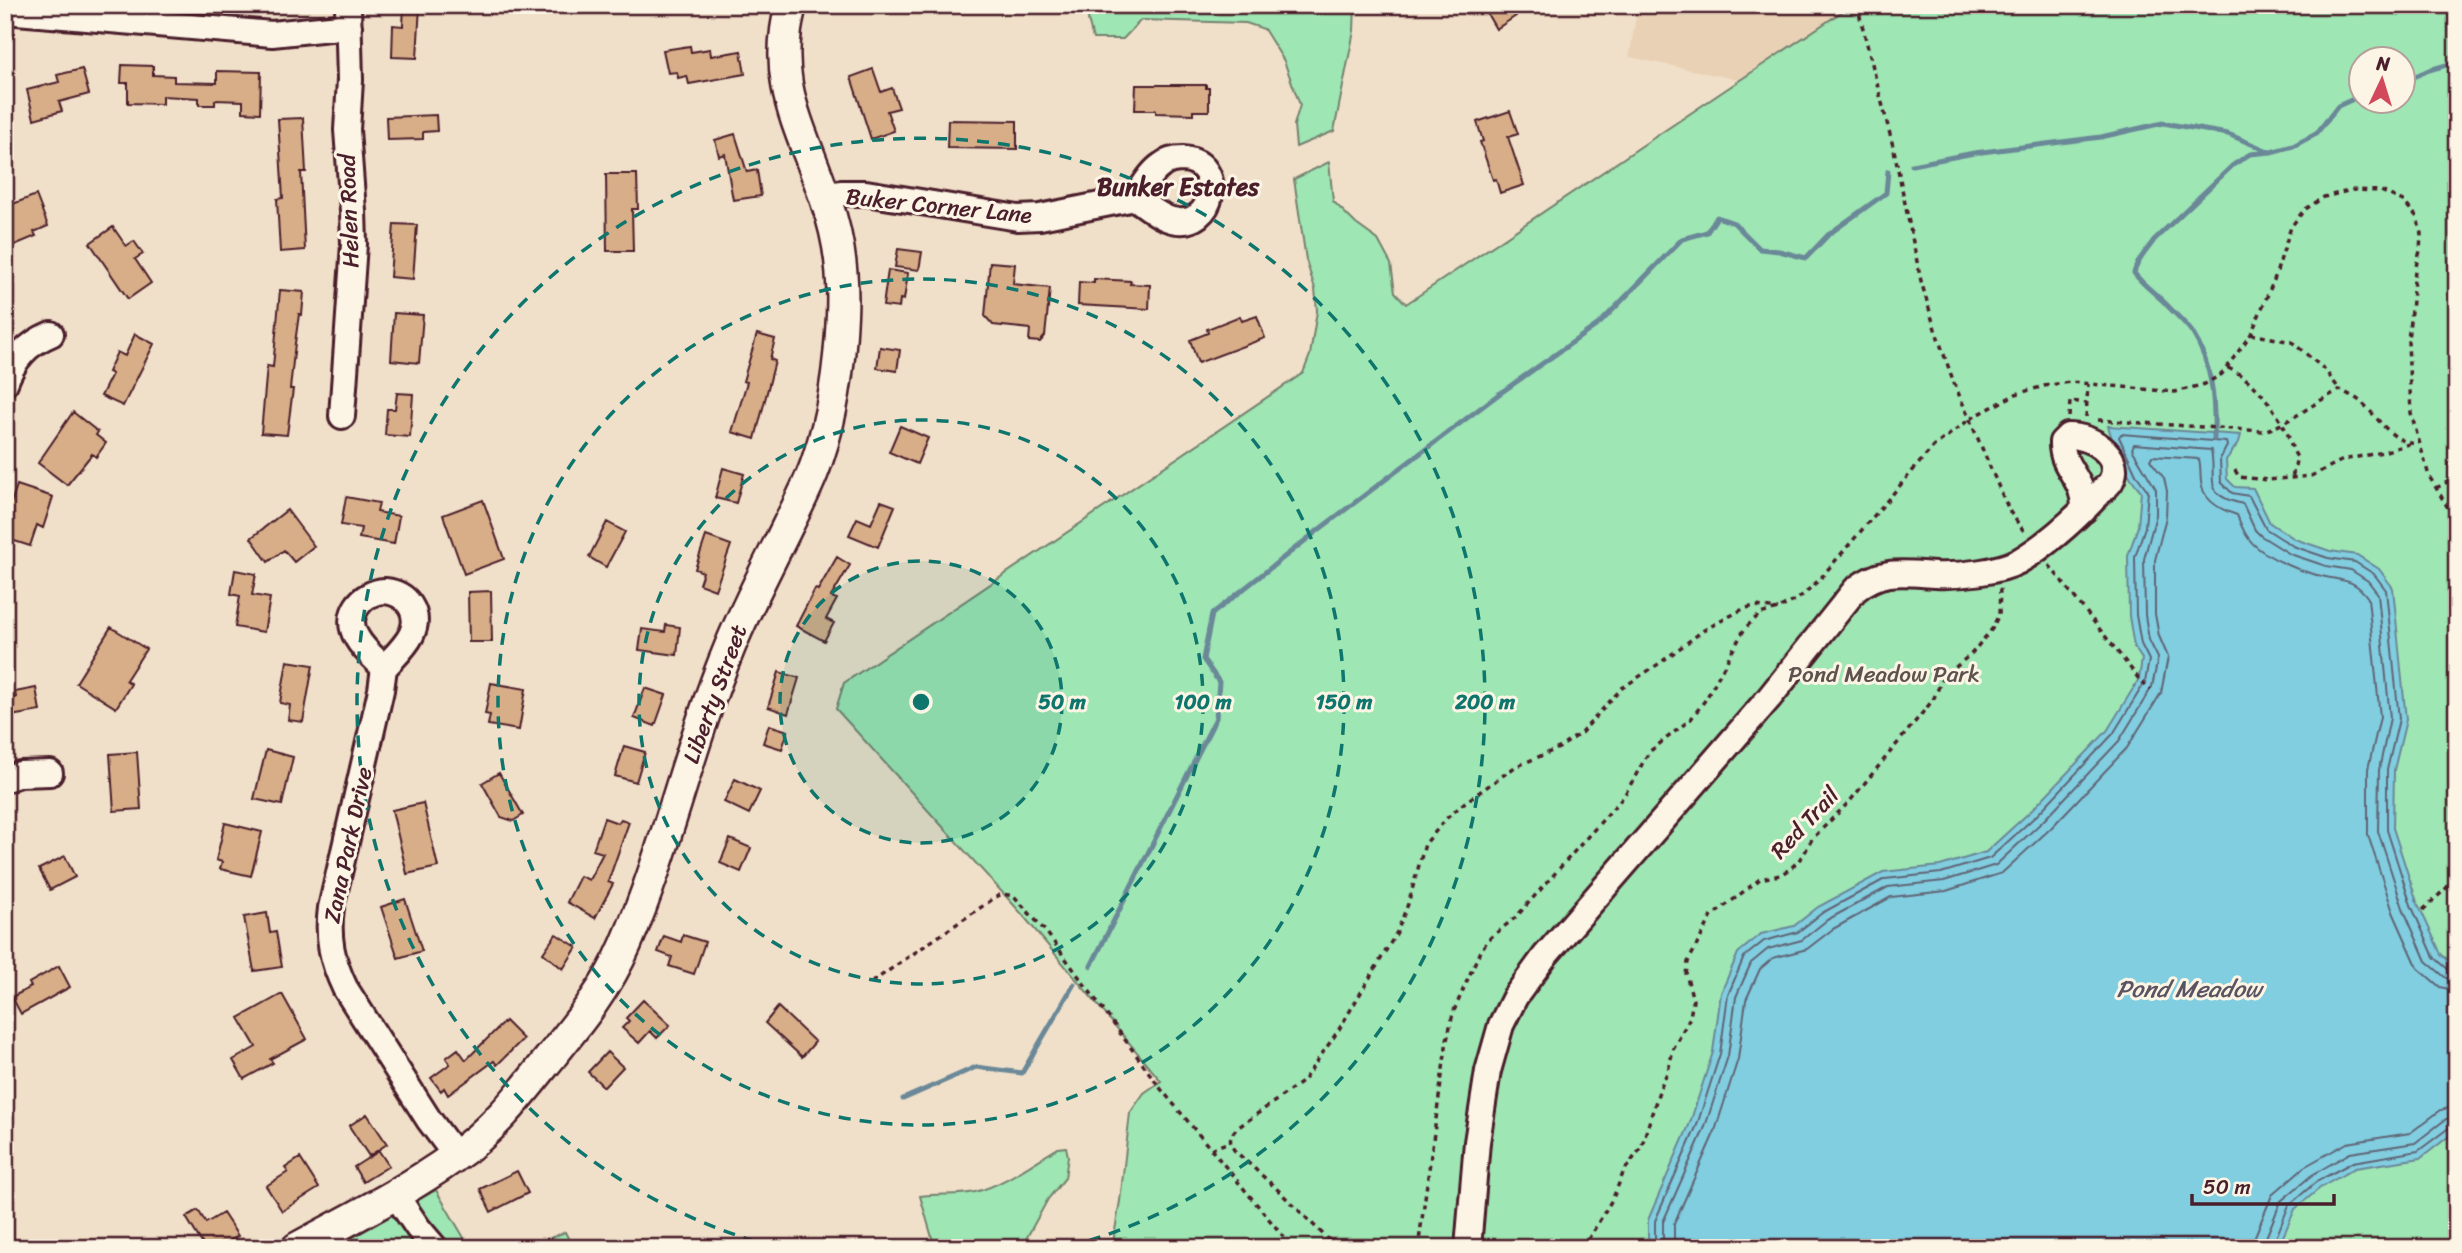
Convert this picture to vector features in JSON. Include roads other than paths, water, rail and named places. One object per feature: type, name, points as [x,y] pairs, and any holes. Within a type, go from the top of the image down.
[{"type":"main road","name":"Liberty Street","points":[[297,1248],[395,1194],[456,1156],[486,1131],[524,1090],[591,1007],[620,957],[637,916],[728,652],[816,465],[831,404],[842,315],[839,256],[825,197],[786,90],[785,44],[791,5]]},
{"type":"street","points":[[5,11],[256,33],[287,33],[348,16]]},
{"type":"street","name":"Helen Road","points":[[342,416],[354,227],[347,130],[348,16]]},
{"type":"street","name":"Buker Corner Lane","points":[[825,197],[842,193],[866,193],[1018,218],[1041,217],[1135,198]]},
{"type":"street","points":[[5,383],[24,350],[51,334]]},
{"type":"street","points":[[1468,1248],[1477,1142],[1488,1071],[1501,1025],[1516,997],[1545,956],[1769,698],[1855,590],[1867,579],[1903,572],[1939,575],[2003,568],[2018,562],[2084,510]]},
{"type":"street","name":"Zana Park Drive","points":[[384,668],[379,702],[331,908],[329,943],[345,988],[429,1119],[456,1156]]},
{"type":"street","points":[[5,779],[20,774],[50,773]]},
{"type":"street","points":[[395,1194],[435,1248]]},
{"type":"water","name":"Pond Meadow","points":[[2108,426],[2241,435],[2226,460],[2227,479],[2235,487],[2253,488],[2270,523],[2295,539],[2330,551],[2357,555],[2379,569],[2393,588],[2406,720],[2394,770],[2393,828],[2417,902],[2441,954],[2457,967],[2457,1130],[2421,1158],[2355,1168],[2320,1188],[2295,1209],[2278,1248],[1648,1248],[1648,1220],[1690,1123],[1713,1052],[1721,993],[1738,953],[1761,934],[1794,926],[1818,907],[1883,872],[1940,866],[1986,852],[2033,809],[2107,731],[2139,679],[2142,659],[2134,647],[2129,616],[2128,556],[2138,526],[2141,491],[2121,460]]},
{"type":"waterway","points":[[2416,76],[2457,62]]},
{"type":"waterway","points":[[2214,439],[2211,384],[2199,345],[2186,325],[2134,273],[2135,268],[2154,240],[2233,165],[2250,154],[2293,146],[2316,134],[2338,106],[2346,102]]},
{"type":"waterway","points":[[1912,165],[1974,153],[2101,137],[2163,123],[2228,134],[2268,151]]},
{"type":"waterway","points":[[1091,966],[1216,718],[1219,682],[1203,659],[1212,614],[1499,394],[1600,323],[1682,239],[1707,232],[1717,217],[1734,223],[1760,249],[1806,258],[1829,234],[1886,193],[1888,171]]},
{"type":"waterway","points":[[903,1099],[976,1067],[1022,1073],[1074,984]]},
{"type":"district","name":"Bunker Estates","points":[[1178,187]]},
{"type":"park label","name":"Pond Meadow Park","points":[[1884,674]]}]
